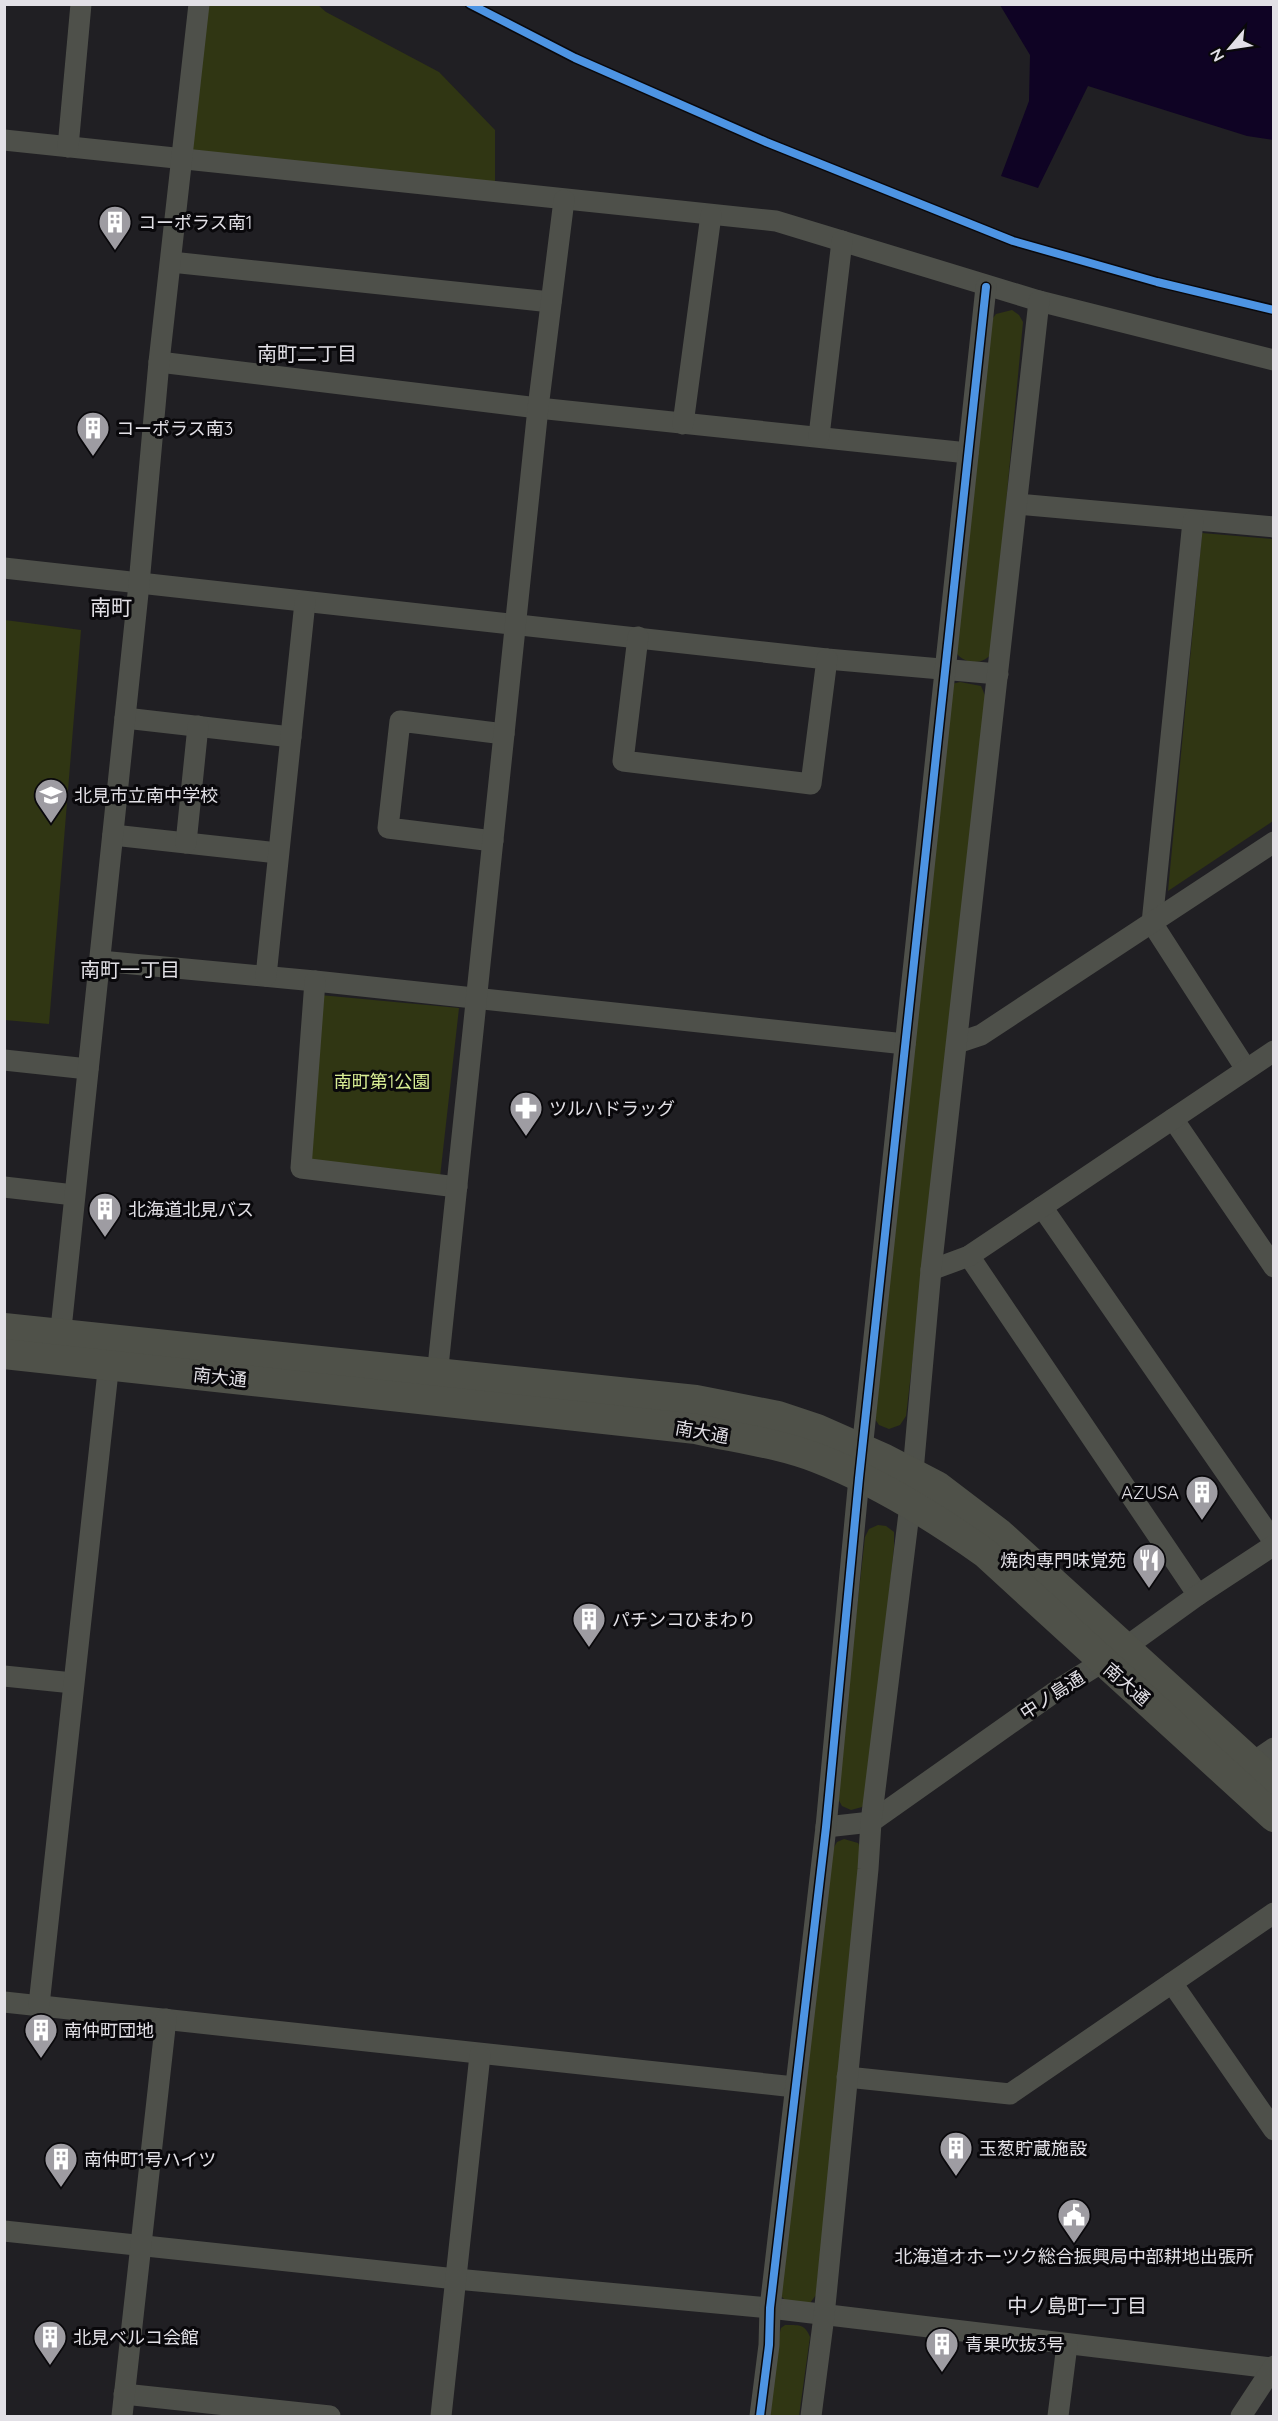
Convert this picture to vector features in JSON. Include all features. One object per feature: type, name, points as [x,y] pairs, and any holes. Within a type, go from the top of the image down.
[{"type":"street","points":[[68,147],[81,4]]},
{"type":"street","points":[[59,1347],[139,584],[159,362],[199,4]]},
{"type":"street","points":[[4,140],[776,221],[1039,302],[1274,360]]},
{"type":"street","points":[[436,1387],[538,408],[564,200]]},
{"type":"street","points":[[683,424],[711,215]]},
{"type":"street","points":[[819,436],[842,241]]},
{"type":"street","points":[[171,262],[551,302]]},
{"type":"street","points":[[760,2416],[769,2345],[770,2308],[826,1827],[862,1448],[986,287]]},
{"type":"street","points":[[811,2416],[824,2316],[871,1822],[910,1505],[931,1270],[1039,302]]},
{"type":"street","points":[[159,362],[538,408],[968,453]]},
{"type":"street","points":[[1017,504],[1274,527]]},
{"type":"street","points":[[1192,521],[1152,923],[1246,1069]]},
{"type":"street","points":[[4,568],[827,659],[998,674]]},
{"type":"street","points":[[266,976],[305,602]]},
{"type":"street","points":[[638,637],[622,761],[810,784],[827,659]]},
{"type":"street","points":[[125,718],[291,736]]},
{"type":"street","points":[[493,841],[388,828],[400,721],[504,734]]},
{"type":"street","points":[[186,843],[198,726]]},
{"type":"street","points":[[113,835],[278,853]]},
{"type":"street","points":[[957,1043],[981,1035],[1273,842]]},
{"type":"street","points":[[100,961],[315,981],[905,1044]]},
{"type":"street","points":[[315,981],[301,1168],[457,1187]]},
{"type":"street","points":[[931,1270],[969,1256],[1274,1052]]},
{"type":"street","points":[[4,1060],[88,1069]]},
{"type":"street","points":[[1173,1119],[1274,1267]]},
{"type":"street","points":[[4,1187],[74,1195]]},
{"type":"street","points":[[1042,1207],[1271,1552]]},
{"type":"street","points":[[969,1256],[1198,1595]]},
{"type":"street","name":"南大通","points":[[4,1328],[59,1347]]},
{"type":"street","name":"南大通","points":[[4,1354],[59,1347],[436,1387],[696,1429],[816,1458],[910,1505],[985,1553],[1113,1655],[1263,1755],[1274,1783]]},
{"type":"street","points":[[39,2005],[110,1352]]},
{"type":"street","name":"南大通","points":[[436,1387],[696,1400],[778,1416],[862,1448],[937,1486],[1000,1534],[1113,1655],[1153,1706],[1274,1817]]},
{"type":"street","name":"中ノ島通","points":[[826,1827],[871,1822],[1059,1689],[1113,1655],[1198,1595],[1271,1552]]},
{"type":"street","points":[[4,1676],[73,1683]]},
{"type":"street","points":[[847,2077],[1010,2094],[1274,1913]]},
{"type":"street","points":[[1173,1983],[1274,2130]]},
{"type":"street","points":[[4,2002],[480,2055],[795,2087]]},
{"type":"street","points":[[122,2416],[166,2019]]},
{"type":"street","points":[[441,2416],[480,2055]]},
{"type":"street","points":[[4,2231],[456,2279],[770,2308],[1273,2367],[1241,2416]]},
{"type":"street","points":[[1058,2416],[1067,2344]]},
{"type":"street","points":[[124,2394],[330,2416]]},
{"type":"green space","points":[[199,5],[318,5],[326,12],[439,72],[495,130],[495,192],[183,159]]},
{"type":"green space","points":[[1012,310],[1023,322],[992,653],[984,660],[974,662],[965,660],[956,653],[990,322],[996,314]]},
{"type":"green space","points":[[1202,533],[1273,539],[1273,821],[1168,891]]},
{"type":"green space","points":[[5,620],[81,630],[49,1024],[5,1020]]},
{"type":"green space","points":[[960,682],[981,686],[986,698],[948,1060],[906,1416],[900,1425],[889,1429],[879,1425],[873,1416],[952,684]]},
{"type":"green space","name":"南町第1公園","points":[[320,995],[459,1008],[440,1177],[306,1161]]},
{"type":"green space","points":[[878,1525],[886,1526],[894,1532],[894,1547],[868,1796],[862,1807],[851,1810],[842,1806],[836,1795],[865,1537],[869,1529]]},
{"type":"green space","points":[[844,1839],[858,1843],[863,1853],[816,2295],[810,2303],[787,2302],[781,2296],[832,1851],[837,1842]]},
{"type":"green space","points":[[785,2325],[801,2326],[810,2337],[799,2416],[770,2416],[779,2336],[781,2328]]},
{"type":"shaded area","points":[[1000,5],[1273,5],[1273,140],[1247,136],[1088,86],[1038,188],[1001,176],[1029,101],[1030,55]]},
{"type":"cycle path","points":[[470,4],[575,58],[766,142],[1013,241],[1157,282],[1274,310]]},
{"type":"cycle path","points":[[760,2416],[769,2345],[770,2308],[826,1827],[859,1478],[986,287]]},
{"type":"place","name":"コーポラス南1","points":[[115,251]]},
{"type":"place","name":"コーポラス南3","points":[[93,457]]},
{"type":"place","name":"北見市立南中学校","points":[[51,824]]},
{"type":"place","name":"ツルハドラッグ","points":[[526,1137]]},
{"type":"place","name":"北海道北見バス","points":[[105,1238]]},
{"type":"place","name":"AZUSA","points":[[1202,1521]]},
{"type":"place","name":"焼肉専門味覚苑","points":[[1149,1589]]},
{"type":"place","name":"パチンコひまわり","points":[[589,1648]]},
{"type":"place","name":"南仲町団地","points":[[41,2059]]},
{"type":"place","name":"玉葱貯蔵施設","points":[[956,2177]]},
{"type":"place","name":"南仲町1号ハイツ","points":[[61,2188]]},
{"type":"place","name":"北海道オホーツク総合振興局中部耕地出張所","points":[[1074,2244]]},
{"type":"place","name":"北見ベルコ会館","points":[[50,2366]]},
{"type":"place","name":"青果吹抜3号","points":[[942,2373]]},
{"type":"district","name":"南町二丁目","points":[[307,353]]},
{"type":"district","name":"南町","points":[[111,607]]},
{"type":"district","name":"南町一丁目","points":[[130,969]]},
{"type":"district","name":"中ノ島町一丁目","points":[[1077,2305]]}]
